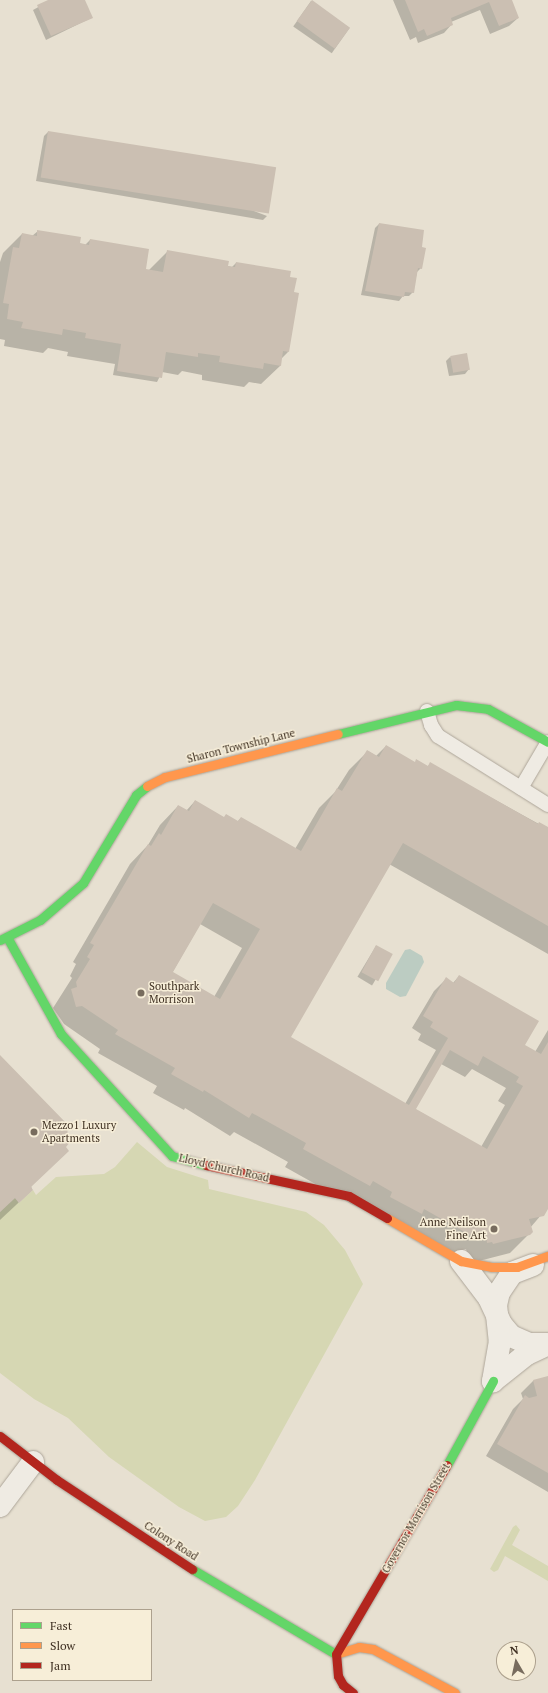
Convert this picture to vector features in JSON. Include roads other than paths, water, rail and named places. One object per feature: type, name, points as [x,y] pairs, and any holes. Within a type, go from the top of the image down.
[{"type":"street","name":"Sharon Township Lane","points":[[4,939],[45,916],[83,883],[136,795],[151,783],[456,704],[477,706],[500,714],[548,742]]},
{"type":"street","name":"Lloyd Church Road","points":[[4,939],[61,1034],[166,1151],[192,1162],[349,1196],[461,1261],[492,1267],[525,1266]]},
{"type":"street","name":"Governor Morrison Street","points":[[336,1654],[427,1501],[493,1381],[500,1341],[497,1301],[500,1287],[512,1272],[548,1256]]},
{"type":"street","name":"Lloyd Church Road","points":[[461,1261],[489,1298],[497,1314]]},
{"type":"street","points":[[525,1266],[548,1266]]},
{"type":"street","name":"Governor Morrison Street","points":[[497,1314],[504,1328],[515,1338],[534,1345],[548,1344]]},
{"type":"street","name":"Governor Morrison Street","points":[[493,1381],[527,1354],[548,1344]]},
{"type":"street","name":"Colony Road","points":[[0,1436],[33,1462],[214,1584],[336,1654]]},
{"type":"street","points":[[0,1506],[33,1462]]},
{"type":"street","points":[[353,1693],[343,1685],[338,1676],[335,1662],[336,1654],[359,1647],[373,1649],[455,1693]]},
{"type":"lane","points":[[427,711],[431,725],[438,736],[548,805]]},
{"type":"lane","points":[[521,788],[548,742]]},
{"type":"place","name":"Southpark Morrison","points":[[141,993]]},
{"type":"place","name":"Mezzo1 Luxury Apartments","points":[[34,1132]]},
{"type":"place","name":"Anne Neilson Fine Art","points":[[494,1229]]}]
